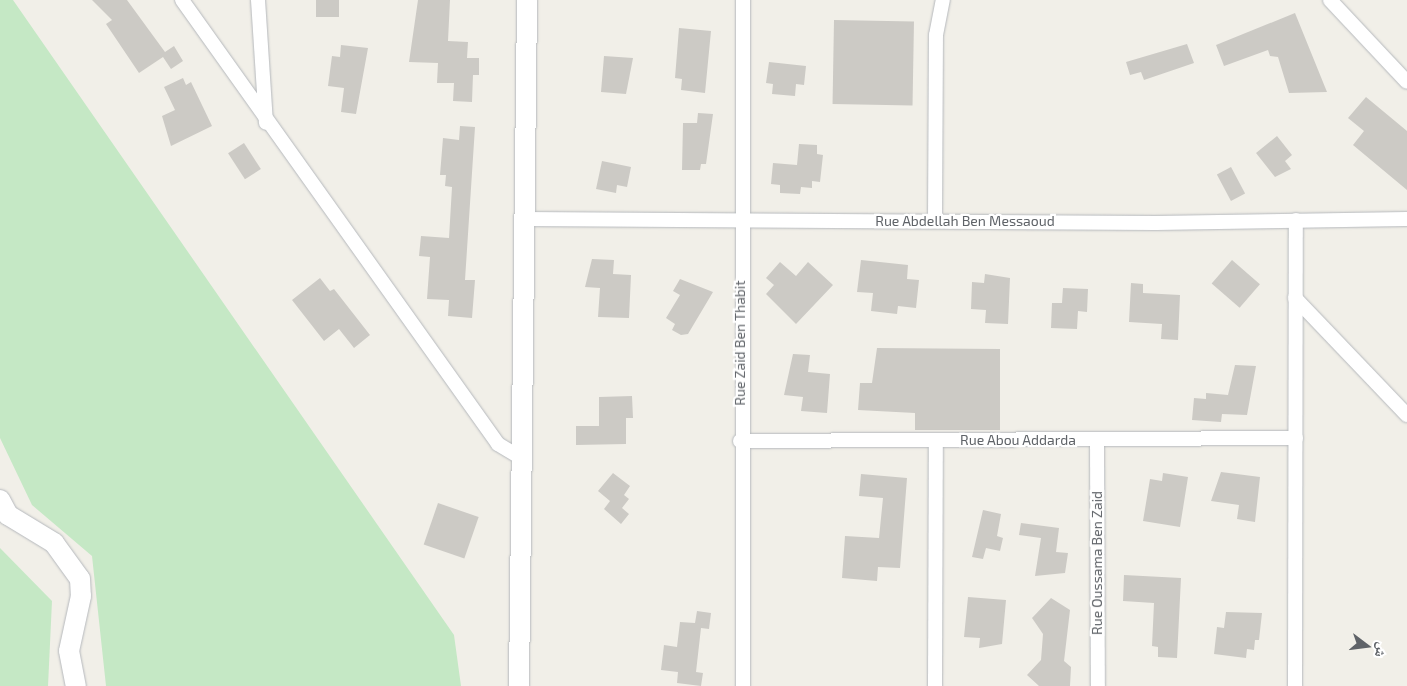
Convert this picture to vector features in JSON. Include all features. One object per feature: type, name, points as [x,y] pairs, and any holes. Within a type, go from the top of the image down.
[{"type":"street","points":[[182,0],[266,124],[498,444],[521,458]]},
{"type":"street","points":[[258,0],[266,124]]},
{"type":"street","points":[[520,686],[523,218],[527,0]]},
{"type":"street","name":"Rue Zaid Ben Thabit","points":[[743,0],[740,222],[743,686]]},
{"type":"street","points":[[935,220],[936,35],[943,0]]},
{"type":"street","points":[[1330,0],[1407,82]]},
{"type":"street","name":"Rue Abdellah Ben Messaoud","points":[[523,218],[740,222],[1407,219]]},
{"type":"street","points":[[1295,686],[1296,220]]},
{"type":"street","points":[[1296,298],[1407,415]]},
{"type":"street","name":"Rue Abou Addarda","points":[[740,441],[1296,438]]},
{"type":"street","points":[[935,686],[936,440]]},
{"type":"street","name":"Rue Oussama Ben Zaid","points":[[1097,440],[1098,686]]},
{"type":"street","points":[[0,500],[8,515],[54,543],[80,579],[81,596],[69,651],[76,686]]},
{"type":"green space","points":[[0,0],[13,0],[454,635],[461,686],[106,686],[92,556],[32,505],[0,438]]},
{"type":"green space","points":[[0,548],[52,601],[48,686],[0,686]]},
{"type":"building","points":[[92,0],[127,0],[165,52],[174,46],[183,61],[171,69],[163,57],[139,73],[106,24],[112,20]]},
{"type":"building","points":[[316,0],[339,0],[339,17],[316,17]]},
{"type":"building","points":[[418,0],[450,0],[448,41],[468,42],[467,58],[479,58],[479,75],[473,75],[472,102],[453,101],[454,83],[437,83],[438,63],[409,62]]},
{"type":"building","points":[[1295,13],[1327,92],[1289,93],[1278,57],[1270,56],[1268,50],[1224,66],[1216,45]]},
{"type":"building","points":[[834,20],[914,21],[913,105],[833,104]]},
{"type":"building","points":[[679,28],[711,31],[705,93],[681,90],[682,79],[675,78]]},
{"type":"building","points":[[1187,44],[1194,63],[1144,80],[1141,72],[1130,75],[1126,62]]},
{"type":"building","points":[[341,45],[368,48],[356,114],[341,112],[344,88],[328,86],[332,56],[340,57]]},
{"type":"building","points":[[604,56],[633,58],[626,94],[601,92]]},
{"type":"building","points":[[769,62],[806,66],[804,85],[796,84],[795,96],[772,94],[773,84],[766,83]]},
{"type":"building","points":[[183,78],[186,85],[191,82],[212,126],[171,146],[162,116],[175,110],[164,87]]},
{"type":"building","points":[[1366,97],[1407,131],[1407,190],[1353,145],[1364,131],[1348,118]]},
{"type":"building","points":[[698,113],[713,114],[706,164],[701,164],[700,170],[682,170],[683,123],[697,123]]},
{"type":"building","points":[[460,126],[475,127],[465,280],[475,280],[472,318],[448,316],[449,300],[427,299],[430,257],[419,256],[421,236],[449,238],[452,187],[445,186],[446,175],[440,175],[443,138],[459,140]]},
{"type":"building","points":[[1277,136],[1292,155],[1285,161],[1291,169],[1275,177],[1256,153]]},
{"type":"building","points":[[244,143],[261,169],[245,179],[228,153]]},
{"type":"building","points":[[799,144],[817,145],[817,154],[823,155],[820,182],[812,181],[812,188],[801,187],[800,194],[780,193],[780,185],[771,184],[773,163],[797,165]]},
{"type":"building","points":[[602,161],[631,167],[627,187],[617,185],[616,193],[596,189]]},
{"type":"building","points":[[1231,167],[1245,193],[1231,201],[1217,175]]},
{"type":"building","points":[[592,259],[614,260],[613,274],[631,275],[629,318],[598,317],[600,288],[585,287]]},
{"type":"building","points":[[861,260],[908,265],[907,279],[919,280],[916,308],[898,306],[897,314],[871,311],[873,293],[857,292]]},
{"type":"building","points":[[1232,260],[1260,284],[1240,308],[1212,283]]},
{"type":"building","points":[[780,262],[796,276],[808,262],[833,285],[796,324],[766,294],[774,285],[766,278]]},
{"type":"building","points":[[985,274],[1010,278],[1008,324],[985,323],[986,310],[971,309],[972,282],[984,283]]},
{"type":"building","points":[[320,278],[330,291],[334,289],[370,335],[354,348],[339,329],[324,341],[292,300]]},
{"type":"building","points":[[680,279],[713,292],[688,334],[681,335],[672,330],[675,324],[666,318],[680,295],[673,291]]},
{"type":"building","points":[[1131,283],[1143,284],[1143,293],[1180,295],[1178,340],[1161,339],[1162,324],[1129,322]]},
{"type":"building","points":[[1063,288],[1088,289],[1087,312],[1078,311],[1077,329],[1051,328],[1052,303],[1062,303]]},
{"type":"building","points":[[877,348],[1000,349],[1000,430],[915,430],[915,413],[858,410],[860,383],[872,383]]},
{"type":"building","points":[[793,354],[810,355],[808,372],[830,374],[827,413],[801,411],[803,397],[784,395]]},
{"type":"building","points":[[1235,365],[1256,366],[1247,415],[1222,414],[1221,422],[1192,420],[1194,398],[1206,399],[1206,393],[1228,395]]},
{"type":"building","points":[[632,396],[633,418],[626,418],[626,444],[576,445],[576,426],[599,426],[599,397]]},
{"type":"building","points":[[1221,472],[1260,477],[1255,522],[1237,519],[1239,505],[1211,501]]},
{"type":"building","points":[[613,473],[630,486],[624,495],[629,499],[622,508],[629,514],[621,524],[604,509],[610,501],[598,491]]},
{"type":"building","points":[[1163,473],[1188,477],[1180,527],[1143,521],[1150,479],[1162,481]]},
{"type":"building","points":[[861,474],[907,478],[900,568],[878,567],[877,581],[842,578],[845,536],[879,538],[883,498],[859,496]]},
{"type":"building","points":[[438,503],[479,517],[464,559],[424,545]]},
{"type":"building","points":[[983,510],[1001,514],[997,536],[1003,538],[1000,551],[986,548],[983,559],[972,557]]},
{"type":"building","points":[[1021,523],[1059,528],[1056,552],[1068,553],[1065,573],[1035,576],[1041,538],[1019,535]]},
{"type":"building","points":[[1124,575],[1181,578],[1177,658],[1158,657],[1158,647],[1152,646],[1154,603],[1123,601]]},
{"type":"building","points":[[968,597],[1006,600],[1002,644],[979,648],[980,638],[964,637]]},
{"type":"building","points":[[1051,598],[1070,610],[1064,661],[1071,667],[1070,686],[1039,686],[1027,675],[1041,660],[1043,634],[1032,618]]},
{"type":"building","points":[[697,611],[711,613],[709,629],[701,628],[696,672],[703,673],[701,686],[677,683],[678,672],[661,670],[664,645],[677,647],[680,622],[695,623]]},
{"type":"building","points":[[1226,612],[1262,613],[1259,640],[1255,640],[1254,650],[1247,649],[1246,658],[1214,654],[1217,627],[1224,628]]}]
